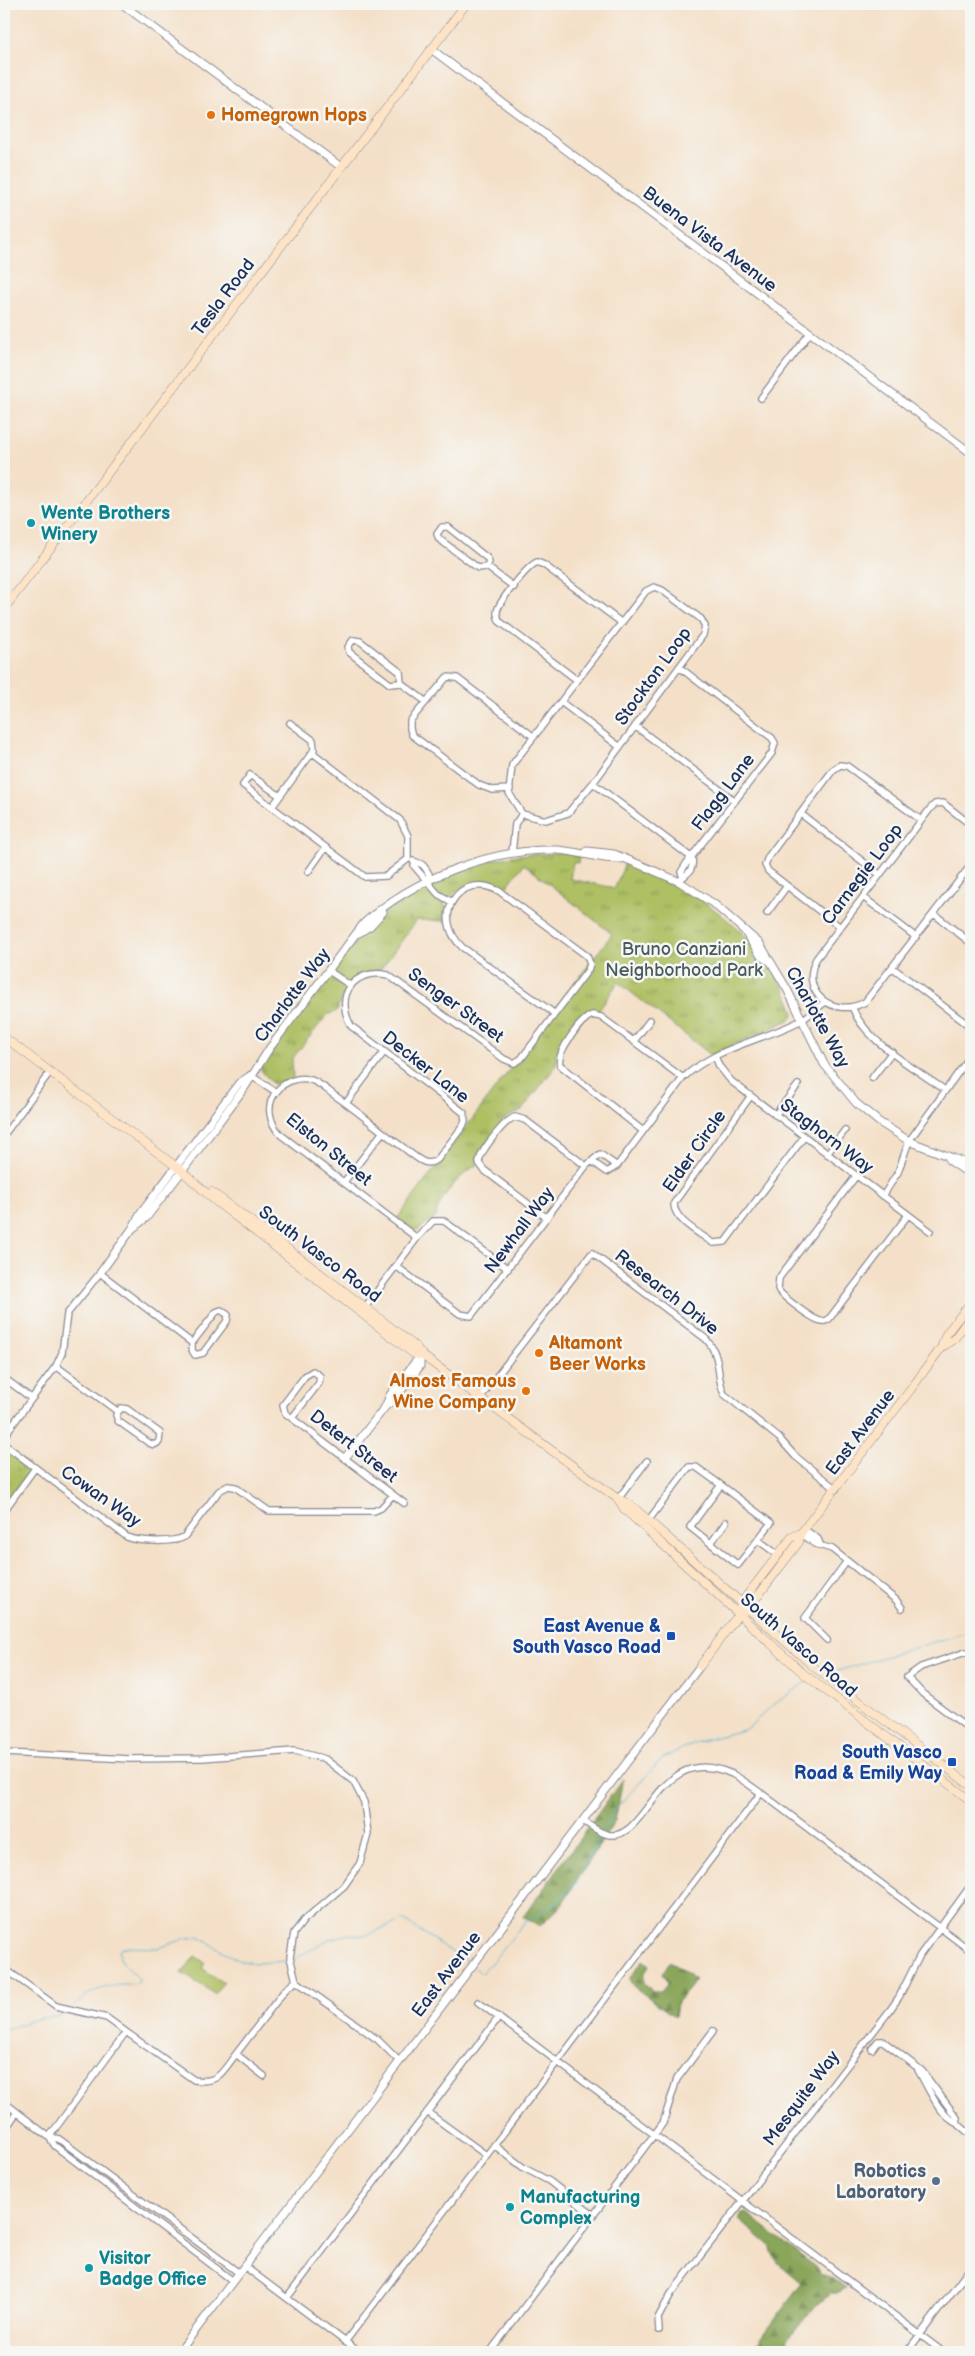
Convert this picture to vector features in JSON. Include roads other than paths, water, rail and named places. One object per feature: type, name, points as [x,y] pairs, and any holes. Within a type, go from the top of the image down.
[{"type":"main road","name":"Tesla Road","points":[[4,610],[466,4]]},
{"type":"main road","name":"South Vasco Road","points":[[4,1037],[179,1169],[214,1200],[364,1309],[414,1354],[480,1398],[618,1499],[630,1505],[828,1678],[971,1786]]},
{"type":"main road","name":"East Avenue","points":[[738,1615],[741,1603],[792,1537],[802,1531],[836,1489],[941,1348],[946,1334],[971,1302]]},
{"type":"main road","name":"East Avenue","points":[[941,1348],[954,1339],[971,1316]]},
{"type":"main road","name":"South Vasco Road","points":[[618,1499],[624,1510],[804,1674],[971,1801]]},
{"type":"main road","name":"East Avenue","points":[[700,1666],[738,1615],[748,1609],[799,1542],[802,1531]]},
{"type":"street","points":[[122,4],[342,167]]},
{"type":"street","name":"Buena Vista Avenue","points":[[431,49],[971,453]]},
{"type":"street","points":[[761,398],[810,332]]},
{"type":"street","points":[[487,567],[489,562],[487,558],[448,527],[442,527],[437,534],[439,539],[478,568],[487,567],[514,587]]},
{"type":"street","points":[[578,680],[500,621],[496,614],[498,607],[530,566],[537,562],[544,565],[622,623]]},
{"type":"street","name":"Stockton Loop","points":[[510,789],[512,765],[646,592],[654,587],[662,590],[700,619],[705,626],[703,636],[593,783],[568,812],[546,820],[522,814]]},
{"type":"street","points":[[401,683],[400,672],[360,641],[353,640],[348,646],[349,652],[390,684],[401,683],[425,702]]},
{"type":"street","name":"Flagg Lane","points":[[679,668],[772,738],[775,744],[772,753],[681,872],[682,879]]},
{"type":"street","points":[[512,853],[515,824],[522,814],[509,793],[510,789],[492,790],[479,785],[412,735],[410,721],[447,677],[457,678],[534,738]]},
{"type":"street","points":[[561,702],[620,747]]},
{"type":"street","points":[[272,808],[313,753],[315,746],[313,740],[290,723]]},
{"type":"street","points":[[635,726],[735,800]]},
{"type":"street","points":[[313,753],[400,820],[408,836],[408,859]]},
{"type":"street","points":[[840,927],[768,871],[765,864],[768,857],[833,770],[840,765],[847,766],[921,820]]},
{"type":"street","points":[[280,796],[250,775],[243,785],[365,877],[386,876],[408,859]]},
{"type":"street","points":[[593,783],[692,858]]},
{"type":"street","name":"Carnegie Loop","points":[[825,1002],[816,990],[812,972],[816,958],[921,820],[935,804],[942,803],[971,825]]},
{"type":"street","points":[[801,814],[879,874]]},
{"type":"street","points":[[308,872],[325,848]]},
{"type":"street","name":"Charlotte Way","points":[[100,1273],[132,1230],[146,1218],[179,1169],[245,1087],[250,1076],[358,934],[364,923],[428,881],[473,862],[512,853],[556,850],[582,852],[601,857],[621,859],[682,879],[760,944],[787,989],[824,1064],[850,1096],[880,1122],[909,1141],[971,1166]]},
{"type":"street","points":[[408,859],[415,862],[420,861],[429,874],[428,881]]},
{"type":"street","points":[[415,862],[414,866],[438,894],[452,902]]},
{"type":"street","points":[[617,1166],[600,1154],[593,1162],[608,1172],[617,1166],[683,1078],[696,1066],[715,1056],[801,1020],[825,1002],[839,1008],[853,1009],[866,1002],[971,865]]},
{"type":"street","points":[[476,886],[491,887],[587,956],[590,964],[588,970],[554,1014],[455,940],[448,925],[449,907],[452,902],[458,894],[469,888],[476,886]]},
{"type":"street","points":[[767,913],[787,886]]},
{"type":"street","points":[[863,897],[916,937]]},
{"type":"street","points":[[934,914],[971,942]]},
{"type":"street","points":[[893,968],[971,1027]]},
{"type":"street","points":[[329,971],[351,986]]},
{"type":"street","name":"Senger Street","points":[[351,986],[366,975],[374,973],[388,975],[504,1060],[514,1063],[521,1059],[554,1014]]},
{"type":"street","name":"Decker Lane","points":[[276,1092],[291,1081],[300,1078],[310,1080],[346,1103],[382,1133],[422,1162],[433,1163],[465,1121],[464,1113],[461,1109],[357,1032],[347,1019],[344,1002],[351,986]]},
{"type":"street","points":[[853,1009],[864,1027],[892,1052],[945,1090]]},
{"type":"street","points":[[643,1131],[563,1069],[558,1060],[561,1051],[584,1020],[592,1015],[601,1017],[683,1078]]},
{"type":"street","points":[[634,1042],[650,1020]]},
{"type":"street","points":[[346,1103],[384,1052]]},
{"type":"street","points":[[872,1078],[892,1052]]},
{"type":"street","points":[[883,1196],[898,1172],[909,1141],[971,1055]]},
{"type":"street","name":"Staghorn Way","points":[[715,1056],[725,1076],[750,1097],[930,1232]]},
{"type":"street","points":[[4,1134],[50,1072]]},
{"type":"street","name":"Elston Street","points":[[250,1076],[276,1092],[271,1098],[270,1114],[276,1130],[417,1238]]},
{"type":"street","points":[[775,1116],[798,1085]]},
{"type":"street","name":"Elder Circle","points":[[750,1097],[674,1204],[673,1209],[677,1216],[713,1243],[725,1242],[804,1137]]},
{"type":"street","points":[[547,1218],[484,1170],[480,1162],[481,1154],[506,1121],[515,1117],[525,1120],[586,1166]]},
{"type":"street","points":[[827,1154],[844,1130]]},
{"type":"street","points":[[344,1182],[382,1133]]},
{"type":"street","name":"Charlotte Way","points":[[938,1153],[971,1175]]},
{"type":"street","name":"Newhall Way","points":[[396,1266],[460,1314],[468,1316],[474,1314],[586,1166],[593,1162]]},
{"type":"street","points":[[856,1176],[779,1278],[779,1292],[808,1314],[822,1322],[829,1319],[908,1215]]},
{"type":"street","points":[[364,1309],[428,1224],[439,1220],[444,1221],[508,1269]]},
{"type":"street","name":"Research Drive","points":[[480,1398],[592,1253],[706,1339],[717,1354],[720,1385],[724,1394],[780,1438],[795,1456],[836,1489]]},
{"type":"street","points":[[4,1436],[56,1366],[62,1353],[67,1314],[100,1273],[192,1343],[193,1353],[198,1355],[203,1353],[228,1321],[226,1312],[221,1310],[216,1312],[192,1343]]},
{"type":"street","points":[[346,1458],[385,1407],[390,1395],[414,1362],[421,1358]]},
{"type":"street","points":[[56,1366],[117,1411],[127,1409],[158,1431],[161,1436],[160,1442],[154,1445],[149,1444],[118,1421],[117,1411]]},
{"type":"street","name":"Detert Street","points":[[292,1418],[319,1383],[320,1376],[313,1371],[305,1376],[283,1405],[285,1413],[404,1503]]},
{"type":"street","points":[[4,1378],[31,1398]]},
{"type":"street","name":"Cowan Way","points":[[4,1444],[127,1537],[138,1540],[177,1540],[184,1537],[219,1491],[228,1486],[235,1487],[269,1511],[374,1511],[381,1508],[393,1495]]},
{"type":"street","points":[[618,1499],[647,1461]]},
{"type":"street","points":[[648,1521],[689,1467],[696,1467],[721,1485],[771,1523],[738,1565],[690,1527],[721,1485]]},
{"type":"street","points":[[4,1511],[35,1468]]},
{"type":"street","points":[[4,1505],[12,1498]]},
{"type":"street","points":[[710,1543],[726,1522]]},
{"type":"street","points":[[802,1531],[815,1544],[832,1549],[896,1600],[902,1608]]},
{"type":"street","points":[[758,1540],[778,1555]]},
{"type":"street","points":[[827,1640],[804,1618],[847,1561]]},
{"type":"street","points":[[971,1655],[966,1652],[921,1667],[906,1677],[923,1694],[971,1730]]},
{"type":"street","name":"East Avenue","points":[[179,2352],[398,2061],[700,1666]]},
{"type":"street","points":[[4,1759],[6,1753],[130,1758],[194,1758],[295,1751],[325,1759],[353,1781],[364,1802],[368,1834],[360,1863],[344,1886],[304,1920],[294,1933],[290,1957],[292,1972],[296,1981],[378,2040],[398,2061]]},
{"type":"street","points":[[583,1821],[603,1834],[616,1835],[631,1828],[666,1783],[686,1772],[700,1769],[719,1770],[732,1774],[761,1793],[971,1951]]},
{"type":"street","points":[[345,2342],[761,1793]]},
{"type":"street","name":"Mesquite Way","points":[[660,2330],[658,2318],[671,2294],[890,2010],[899,1997],[920,1954],[971,1885]]},
{"type":"street","points":[[4,1968],[56,2006],[107,2018],[194,2080],[207,2082],[219,2077],[285,1990],[296,1981]]},
{"type":"street","points":[[478,2002],[943,2352]]},
{"type":"street","points":[[286,2298],[499,2017]]},
{"type":"street","points":[[490,2352],[663,2123],[677,2080],[713,2031]]},
{"type":"street","points":[[49,2137],[126,2032]]},
{"type":"street","points":[[872,2049],[881,2040],[916,2066],[927,2076],[957,2118],[958,2124],[971,2134]]},
{"type":"street","points":[[236,2054],[264,2076]]},
{"type":"street","points":[[4,2102],[49,2137],[55,2146],[233,2281]]},
{"type":"street","points":[[4,2131],[17,2112]]},
{"type":"street","points":[[427,2112],[486,2155]]},
{"type":"street","points":[[49,2137],[59,2139],[239,2273]]},
{"type":"street","points":[[494,2145],[524,2168],[549,2181],[594,2215]]},
{"type":"street","points":[[244,2266],[359,2352]]},
{"type":"street","points":[[907,2352],[971,2267]]},
{"type":"waterway","points":[[834,1672],[971,1631]]},
{"type":"waterway","points":[[603,1830],[616,1808],[663,1758],[694,1743],[747,1729],[772,1706],[806,1682]]},
{"type":"waterway","points":[[475,1968],[482,1974],[524,1923],[559,1901],[580,1876],[601,1834]]},
{"type":"waterway","points":[[293,1960],[329,1939],[350,1934],[365,1936],[403,1920],[470,1964]]},
{"type":"waterway","points":[[73,2007],[84,1997],[102,1988],[133,1985],[139,1982],[139,1979],[120,1958],[119,1950],[123,1947],[159,1948],[187,1938],[199,1937],[240,1961],[256,1963],[289,1961]]},
{"type":"waterway","points":[[4,2029],[60,2015],[68,2011]]},
{"type":"place","name":"Homegrown Hops","points":[[211,115]]},
{"type":"place","name":"Wente Brothers Winery","points":[[31,523]]},
{"type":"place","name":"Altamont Beer Works","points":[[539,1353]]},
{"type":"place","name":"Almost Famous Wine Company","points":[[526,1391]]},
{"type":"place","name":"East Avenue & South Vasco Road","points":[[671,1636]]},
{"type":"place","name":"South Vasco Road & Emily Way","points":[[952,1762]]},
{"type":"place","name":"Robotics Laboratory","points":[[936,2181]]},
{"type":"place","name":"Manufacturing Complex","points":[[510,2207]]},
{"type":"place","name":"Visitor Badge Office","points":[[89,2268]]},
{"type":"park label","name":"Bruno Canziani Neighborhood Park","points":[[684,960]]}]
